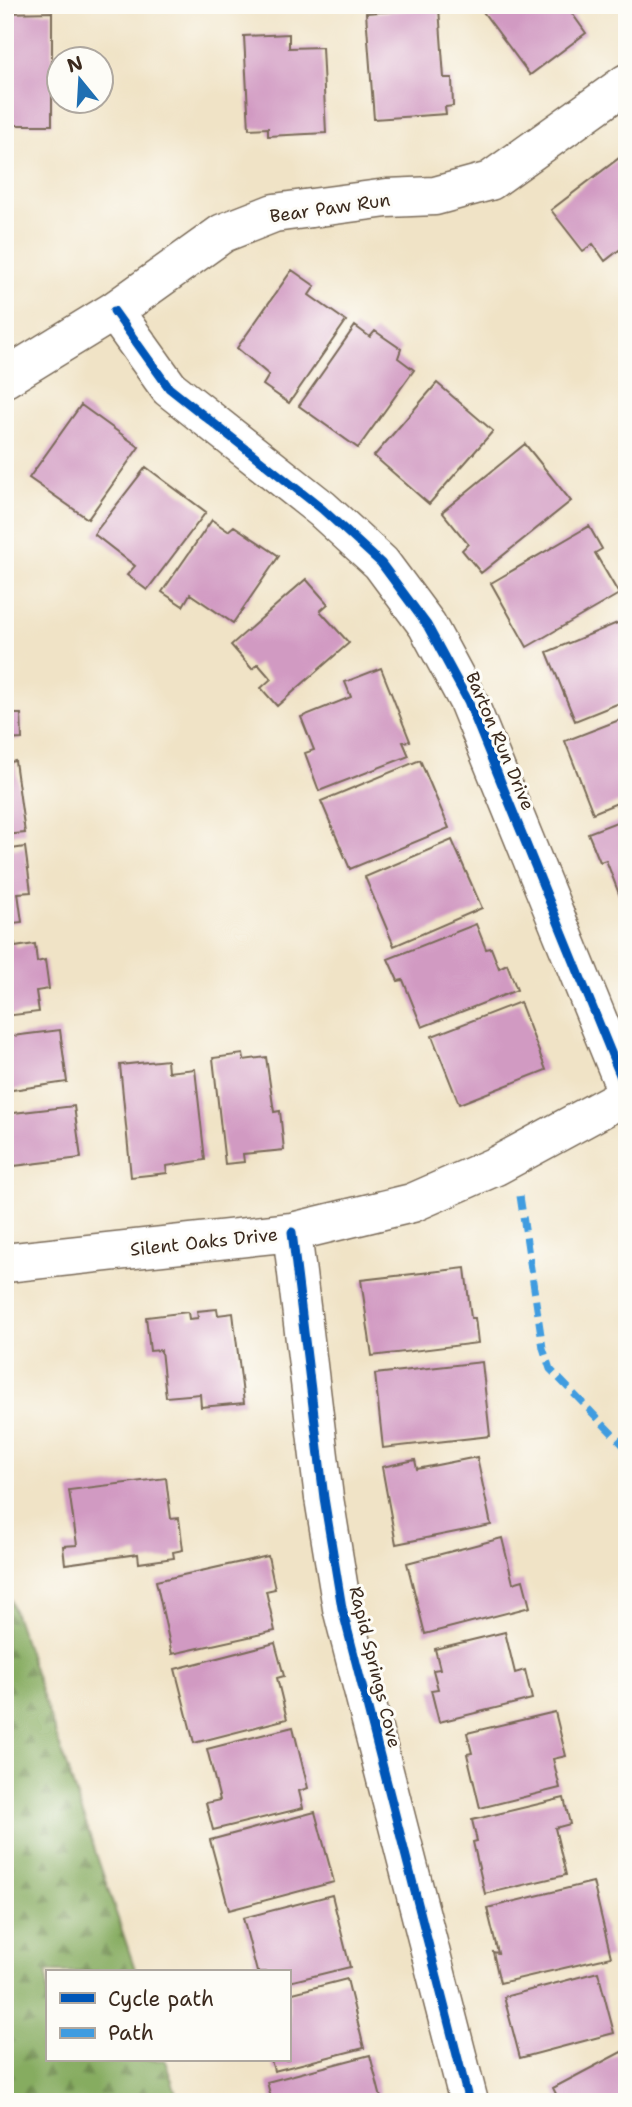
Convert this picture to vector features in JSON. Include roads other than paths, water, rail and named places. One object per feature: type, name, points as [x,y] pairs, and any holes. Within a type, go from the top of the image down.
[{"type":"street","name":"Bear Paw Run","points":[[5,378],[114,311],[223,233],[274,213],[387,198],[435,196],[490,181],[627,83]]},
{"type":"street","name":"Barton Run Drive","points":[[114,311],[169,388],[332,518],[381,563],[427,625],[468,701],[627,1093]]},
{"type":"street","name":"Silent Oaks Drive","points":[[5,1262],[292,1232],[412,1203],[496,1166],[627,1093]]},
{"type":"street","name":"Rapid Springs Cove","points":[[292,1232],[324,1498],[342,1608],[469,2102]]}]
